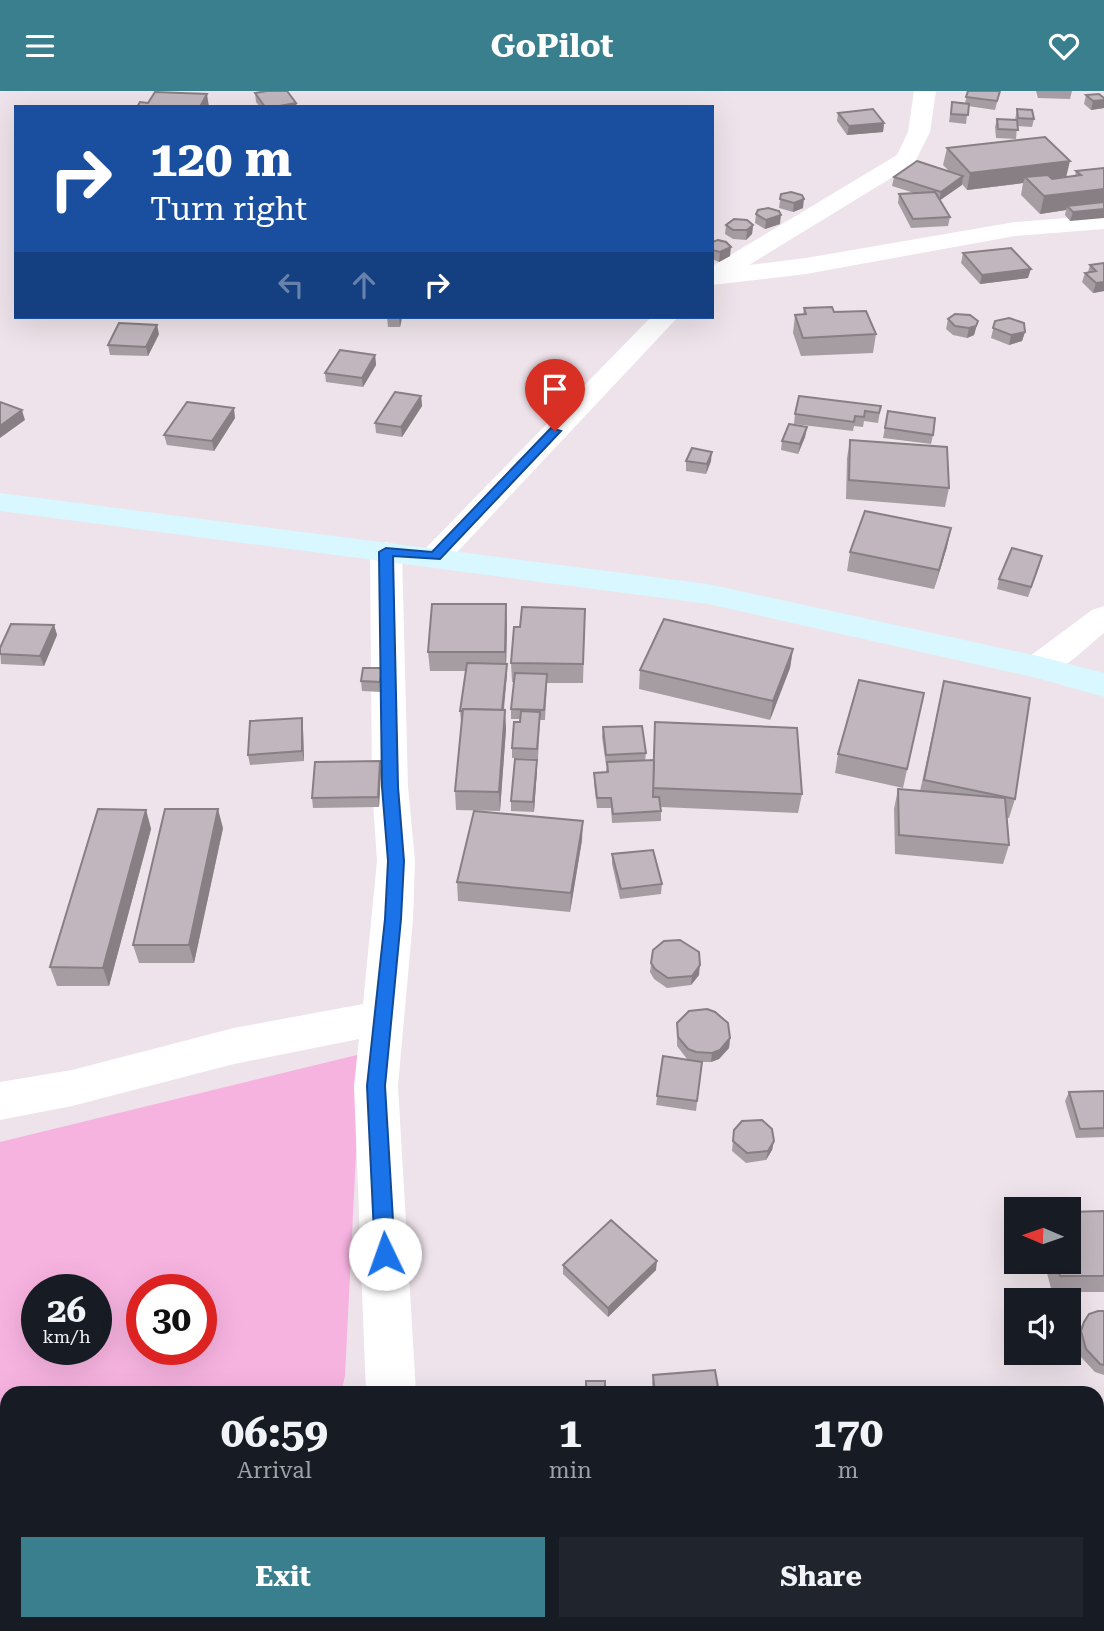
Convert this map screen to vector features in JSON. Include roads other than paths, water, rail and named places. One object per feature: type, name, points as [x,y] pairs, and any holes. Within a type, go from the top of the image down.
[{"type":"street","points":[[714,275],[906,159],[919,132],[925,91]]},
{"type":"street","points":[[714,276],[806,266],[1014,229],[1104,222]]},
{"type":"street","points":[[435,557],[663,319]]},
{"type":"street","points":[[0,502],[708,594],[1038,667],[1104,685]]},
{"type":"street","points":[[386,552],[390,787],[396,861],[393,919],[376,1086],[391,1386]]},
{"type":"street","points":[[1038,667],[1104,617]]},
{"type":"street","points":[[0,1101],[72,1088],[234,1046],[382,1017]]}]
